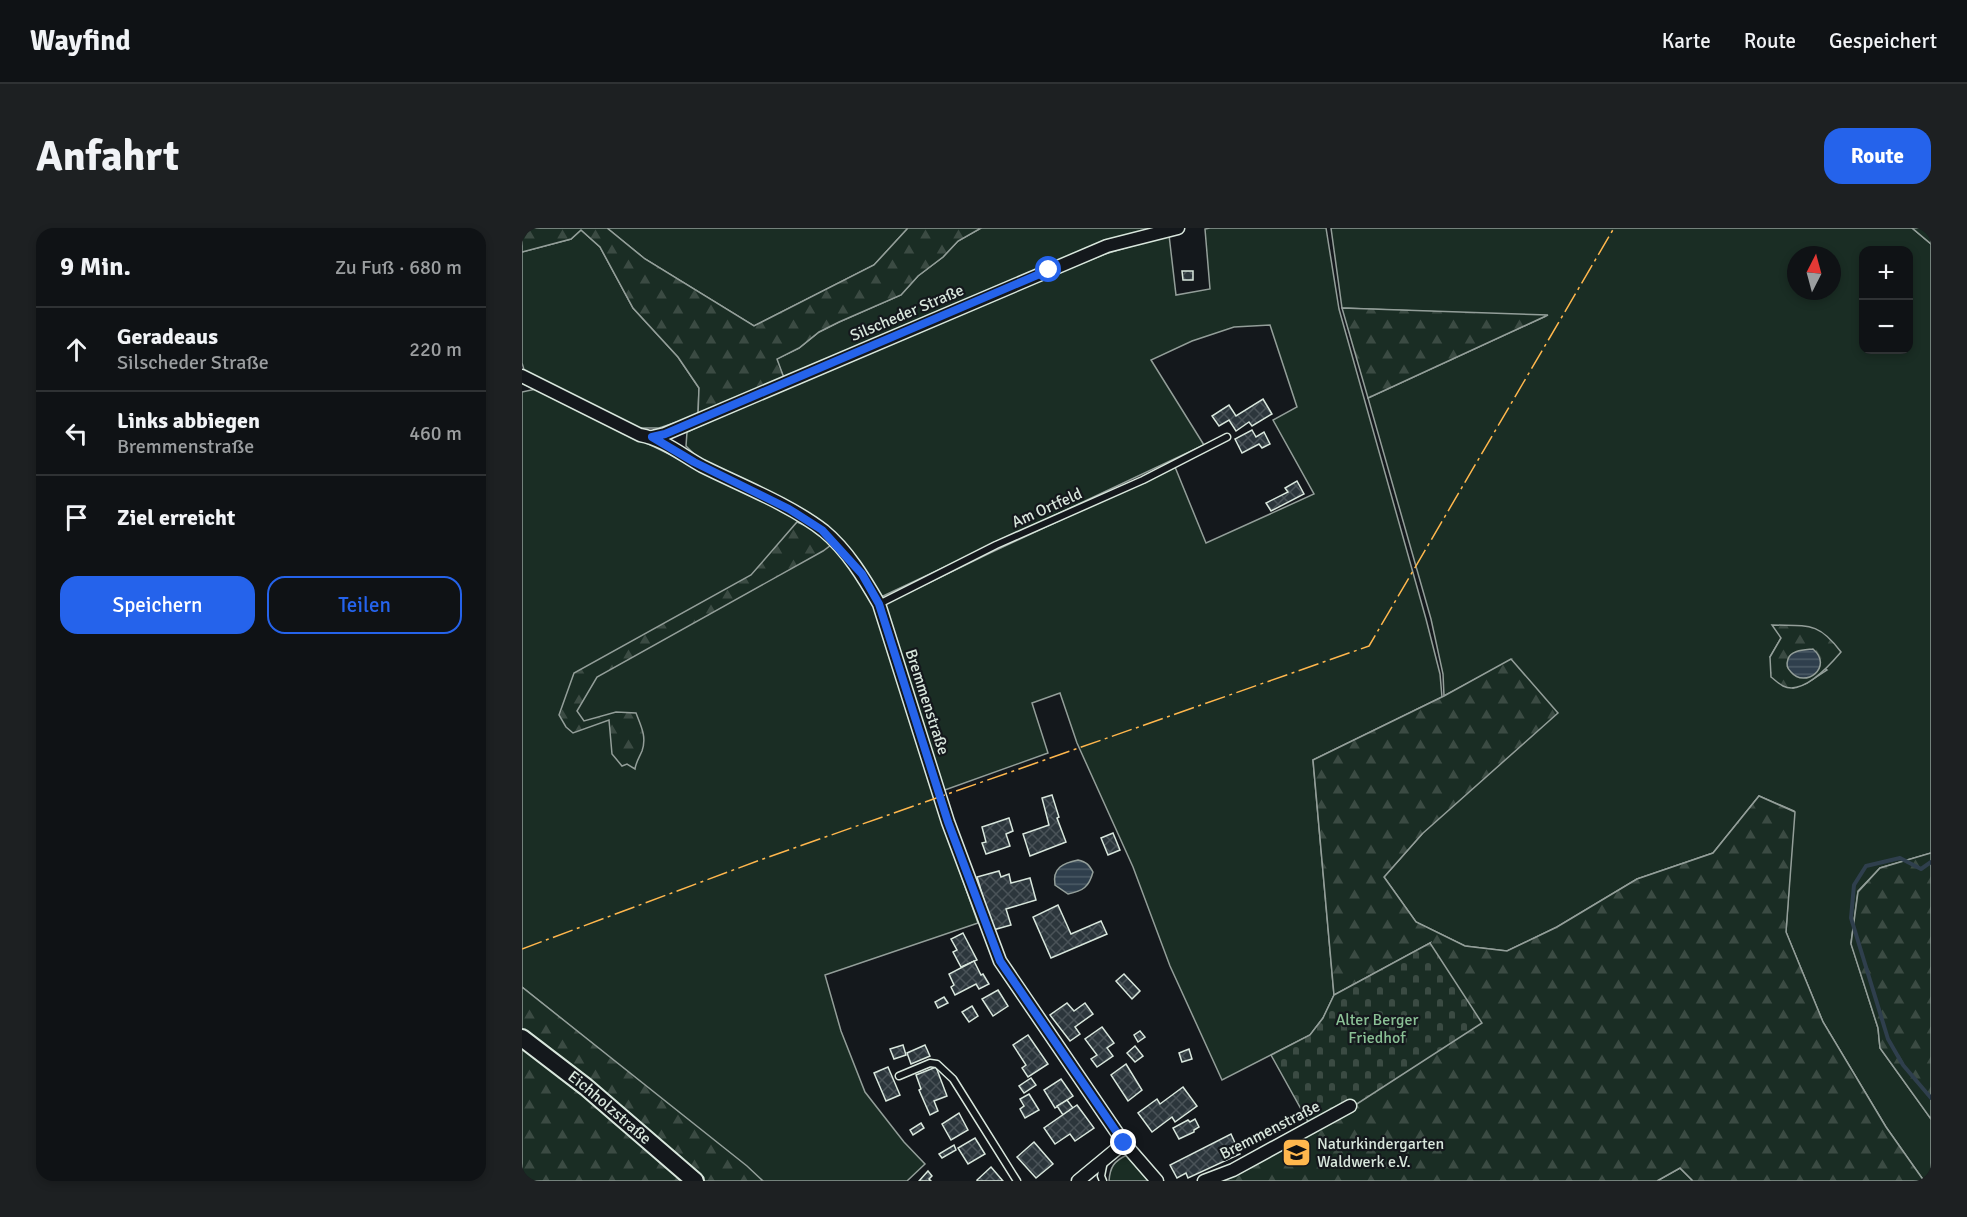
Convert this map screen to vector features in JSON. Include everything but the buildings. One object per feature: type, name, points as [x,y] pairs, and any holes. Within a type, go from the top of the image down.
[{"type":"main road","name":"Eichholzstraße","points":[[522,1038],[586,1087],[695,1181]]},
{"type":"street","name":"Silscheder Straße","points":[[652,437],[676,430],[1098,250],[1178,228]]},
{"type":"street","name":"Bremmenstraße","points":[[522,376],[640,435],[652,437],[694,462],[789,509],[822,530],[862,574],[879,604],[948,822],[1000,961],[1124,1143],[1157,1181]]},
{"type":"street","name":"Bremmenstraße","points":[[1204,1181],[1233,1170],[1350,1106]]},
{"type":"street","points":[[1078,1181],[1124,1143]]},
{"type":"lane","name":"Am Ortfeld","points":[[879,604],[996,545],[1143,480],[1227,437]]},
{"type":"lane","points":[[898,1076],[930,1063],[937,1064],[953,1079],[1017,1181]]},
{"type":"lane","points":[[1103,1181],[1101,1176],[1104,1158]]},
{"type":"green space","points":[[522,228],[607,228],[645,259],[754,326],[874,265],[908,228],[981,228],[958,241],[943,257],[918,276],[901,295],[819,332],[799,348],[777,359],[784,378],[698,415],[699,388],[678,357],[633,308],[600,247],[581,230],[571,239],[522,252]]},
{"type":"green space","points":[[607,228],[908,228],[874,265],[754,326],[645,259]]},
{"type":"green space","points":[[981,228],[1157,228],[1042,267],[784,378],[776,359],[799,348],[819,332],[901,295],[918,276],[943,257],[958,241]]},
{"type":"green space","points":[[1326,228],[1339,309],[1426,619],[1440,674],[1442,697],[1313,760],[1334,995],[1323,1018],[1310,1035],[1222,1080],[1170,966],[1133,867],[1077,743],[1060,693],[1032,703],[1048,753],[942,791],[885,604],[1175,467],[1206,543],[1314,494],[1273,420],[1297,407],[1270,325],[1234,327],[1192,341],[1151,360],[1204,445],[881,597],[828,530],[699,459],[686,446],[687,432],[764,397],[1105,254],[1169,235],[1176,295],[1210,289],[1205,229]]},
{"type":"green space","points":[[1331,228],[1912,228],[1931,244],[1931,853],[1880,868],[1858,891],[1851,943],[1878,1028],[1880,1048],[1931,1119],[1931,1181],[1924,1181],[1886,1127],[1823,1022],[1786,932],[1794,811],[1759,796],[1713,853],[1637,879],[1557,927],[1507,951],[1465,946],[1416,922],[1384,877],[1422,834],[1511,660],[1444,696],[1443,674],[1431,619],[1368,398],[1546,316],[1342,308]],"holes":[[[1781,638],[1827,670],[1807,683],[1793,688],[1770,657]]]},
{"type":"green space","points":[[1912,228],[1931,228],[1931,244]]},
{"type":"green space","points":[[581,230],[600,247],[633,308],[678,357],[699,388],[698,415],[659,428],[639,428],[525,373],[522,363],[522,252],[571,239]]},
{"type":"green space","points":[[1342,308],[1548,315],[1368,398]]},
{"type":"green space","points":[[536,389],[759,498],[811,528],[831,545],[849,567],[873,604],[944,827],[978,923],[825,975],[841,1031],[865,1092],[904,1142],[925,1164],[907,1181],[763,1181],[522,987],[522,392]]},
{"type":"green space","points":[[797,522],[811,528],[831,545],[597,677],[577,711],[584,721],[616,712],[636,713],[644,741],[635,769],[627,764],[622,766],[612,754],[609,720],[573,733],[566,727],[559,715],[574,673],[751,575]]},
{"type":"green space","points":[[1772,625],[1811,627],[1825,635],[1841,652],[1823,671],[1807,683],[1791,688],[1783,686],[1771,677],[1770,657],[1781,638]]},
{"type":"green space","points":[[1511,659],[1558,713],[1422,834],[1384,877],[1416,922],[1465,946],[1507,951],[1557,927],[1637,879],[1713,853],[1759,796],[1795,812],[1786,932],[1823,1022],[1886,1127],[1924,1181],[1693,1181],[1680,1168],[1657,1181],[1213,1181],[1312,1131],[1430,943],[1334,995],[1313,760],[1444,696]]},
{"type":"green space","points":[[1931,853],[1931,1119],[1880,1048],[1878,1028],[1851,944],[1858,892],[1880,868]]},
{"type":"green space","name":"Alter Berger Friedhof","points":[[1430,943],[1482,1023],[1346,1111],[1311,1127],[1271,1055],[1310,1035],[1323,1018],[1334,995]]},
{"type":"green space","points":[[522,987],[747,1166],[763,1181],[522,1181]]},
{"type":"green space","points":[[1127,1155],[1149,1181],[1109,1181],[1114,1165]]},
{"type":"green space","points":[[1680,1168],[1693,1181],[1657,1181]]},
{"type":"water","points":[[1813,649],[1819,656],[1819,669],[1810,677],[1797,677],[1790,671],[1787,661],[1792,654],[1798,651]]},
{"type":"water","points":[[1078,860],[1087,864],[1093,872],[1085,888],[1068,894],[1055,885],[1055,874],[1063,865]]},
{"type":"waterway","points":[[1931,862],[1921,869],[1900,858],[1866,866],[1854,885],[1851,918],[1888,1039],[1903,1065],[1931,1098]]},
{"type":"power","points":[[522,949],[760,860],[1369,646],[1614,228]]},
{"type":"place","name":"Naturkindergarten Waldwerk e.V.","points":[[1296,1153]]},
{"type":"route","points":[[1049,270],[811,373],[665,434],[652,437],[694,462],[789,509],[822,530],[862,574],[879,604],[948,822],[1000,961],[1124,1143]]}]
